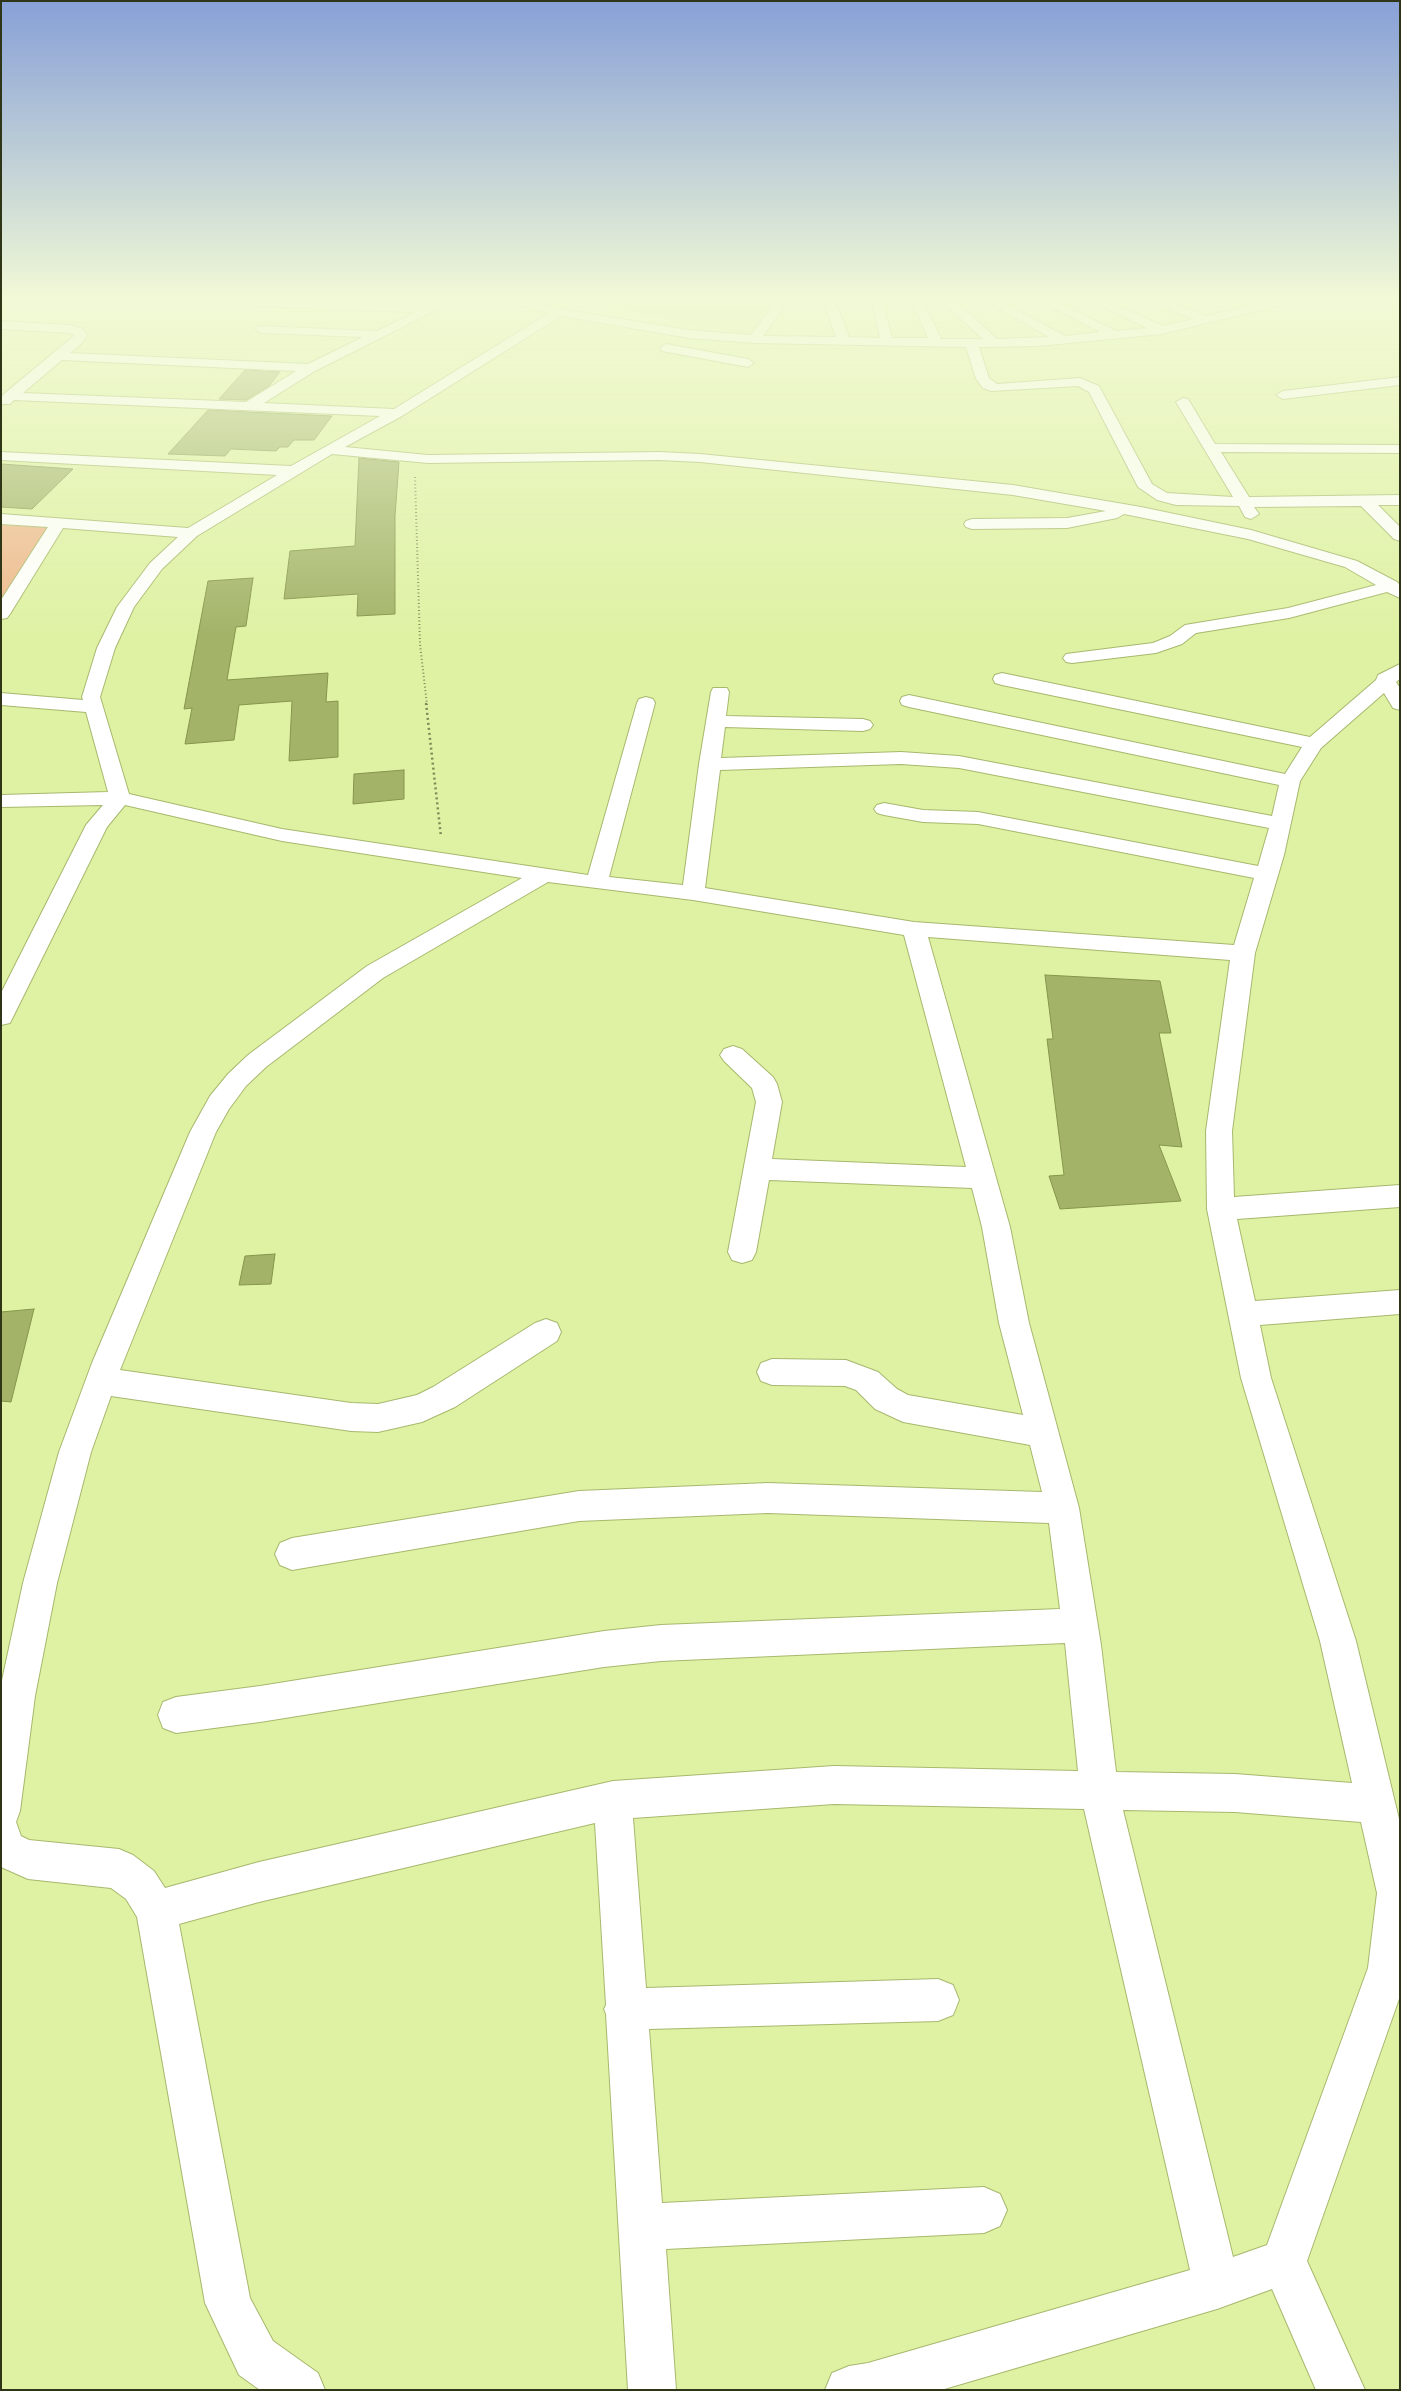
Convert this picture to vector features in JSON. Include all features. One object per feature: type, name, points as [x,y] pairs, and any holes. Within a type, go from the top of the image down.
[{"type":"street","points":[[346,411],[397,413]]},
{"type":"street","points":[[120,798],[91,697],[106,648],[126,607],[156,566],[191,533],[293,470],[401,411]]},
{"type":"street","points":[[1105,411],[1146,488],[1153,493],[1176,500],[1244,502],[1400,500]]},
{"type":"street","points":[[1188,411],[1268,540]]},
{"type":"street","points":[[1210,448],[1400,449]]},
{"type":"street","points":[[330,449],[414,458],[700,458],[1013,490],[1131,510],[1268,540],[1351,564],[1396,590]]},
{"type":"street","points":[[1,456],[293,470]]},
{"type":"street","points":[[1366,501],[1400,536]]},
{"type":"street","points":[[972,524],[1067,523],[1131,510]]},
{"type":"street","points":[[1,519],[191,533]]},
{"type":"street","points":[[1,614],[58,524]]},
{"type":"street","points":[[1072,658],[1156,648],[1176,640],[1191,629],[1289,613],[1396,590]]},
{"type":"street","points":[[1002,679],[1314,744]]},
{"type":"street","points":[[1341,2390],[1284,2262],[1389,1968],[1397,1893],[1338,1641],[1256,1378],[1221,1208],[1219,1131],[1242,953],[1273,855],[1290,781],[1314,744],[1395,684]]},
{"type":"street","points":[[692,893],[720,692]]},
{"type":"street","points":[[1,698],[94,707]]},
{"type":"street","points":[[909,700],[1290,781]]},
{"type":"street","points":[[597,883],[646,703]]},
{"type":"street","points":[[716,721],[862,725]]},
{"type":"street","points":[[709,764],[902,758],[959,762],[1280,824]]},
{"type":"street","points":[[1,1018],[97,825],[120,798]]},
{"type":"street","points":[[1,801],[120,798],[282,835],[597,883],[692,893],[914,930],[1242,953]]},
{"type":"street","points":[[884,809],[923,816],[978,818],[1266,874]]},
{"type":"street","points":[[301,2390],[256,2358],[228,2303],[156,1910],[140,1885],[119,1869],[28,1859],[2,1836],[17,1696],[40,1583],[75,1452],[100,1381],[203,1132],[219,1103],[237,1080],[257,1061],[375,972],[544,875]]},
{"type":"street","points":[[914,930],[996,1227],[1014,1323],[1063,1508],[1080,1624],[1099,1790],[1217,2286]]},
{"type":"street","points":[[733,1055],[764,1084],[769,1102],[742,1252]]},
{"type":"street","points":[[757,1168],[981,1178]]},
{"type":"street","points":[[1221,1208],[1400,1196]]},
{"type":"street","points":[[1242,1314],[1400,1302]]},
{"type":"street","points":[[100,1381],[351,1417],[378,1418],[422,1408],[444,1397],[546,1332]]},
{"type":"street","points":[[772,1372],[846,1373],[867,1381],[886,1399],[903,1408],[1043,1432]]},
{"type":"street","points":[[292,1554],[579,1506],[768,1498],[1063,1508]]},
{"type":"street","points":[[176,1715],[260,1704],[604,1648],[662,1643],[1080,1624]]},
{"type":"street","points":[[156,1910],[259,1882],[532,1817],[613,1800],[834,1785],[1235,1793],[1376,1804]]},
{"type":"street","points":[[613,1800],[625,2008],[652,2390]]},
{"type":"street","points":[[625,2008],[938,2000]]},
{"type":"street","points":[[640,2227],[984,2210]]},
{"type":"street","points":[[849,2390],[868,2387],[1217,2286],[1284,2262]]},
{"type":"path","points":[[414,458],[420,644],[444,860]]},
{"type":"shaded area","points":[[1,525],[50,527],[1,600]]},
{"type":"building","points":[[207,411],[332,416],[314,440],[294,440],[288,447],[280,447],[276,451],[231,449],[225,456],[168,454]]},
{"type":"building","points":[[359,458],[399,462],[395,516],[395,614],[357,616],[358,594],[284,599],[290,551],[355,546]]},
{"type":"building","points":[[1,464],[73,469],[32,509],[1,507]]},
{"type":"building","points":[[253,578],[246,626],[236,627],[227,680],[328,673],[326,702],[338,701],[338,757],[289,761],[292,701],[239,705],[234,740],[185,744],[192,708],[184,709],[208,581]]},
{"type":"building","points":[[404,770],[404,799],[353,804],[354,774]]},
{"type":"building","points":[[1045,975],[1160,981],[1171,1033],[1159,1033],[1182,1147],[1159,1145],[1181,1201],[1060,1209],[1049,1176],[1064,1175],[1047,1039],[1053,1039]]},
{"type":"building","points":[[275,1254],[271,1284],[239,1285],[245,1256]]},
{"type":"building","points":[[34,1309],[11,1402],[1,1401],[1,1312]]}]
